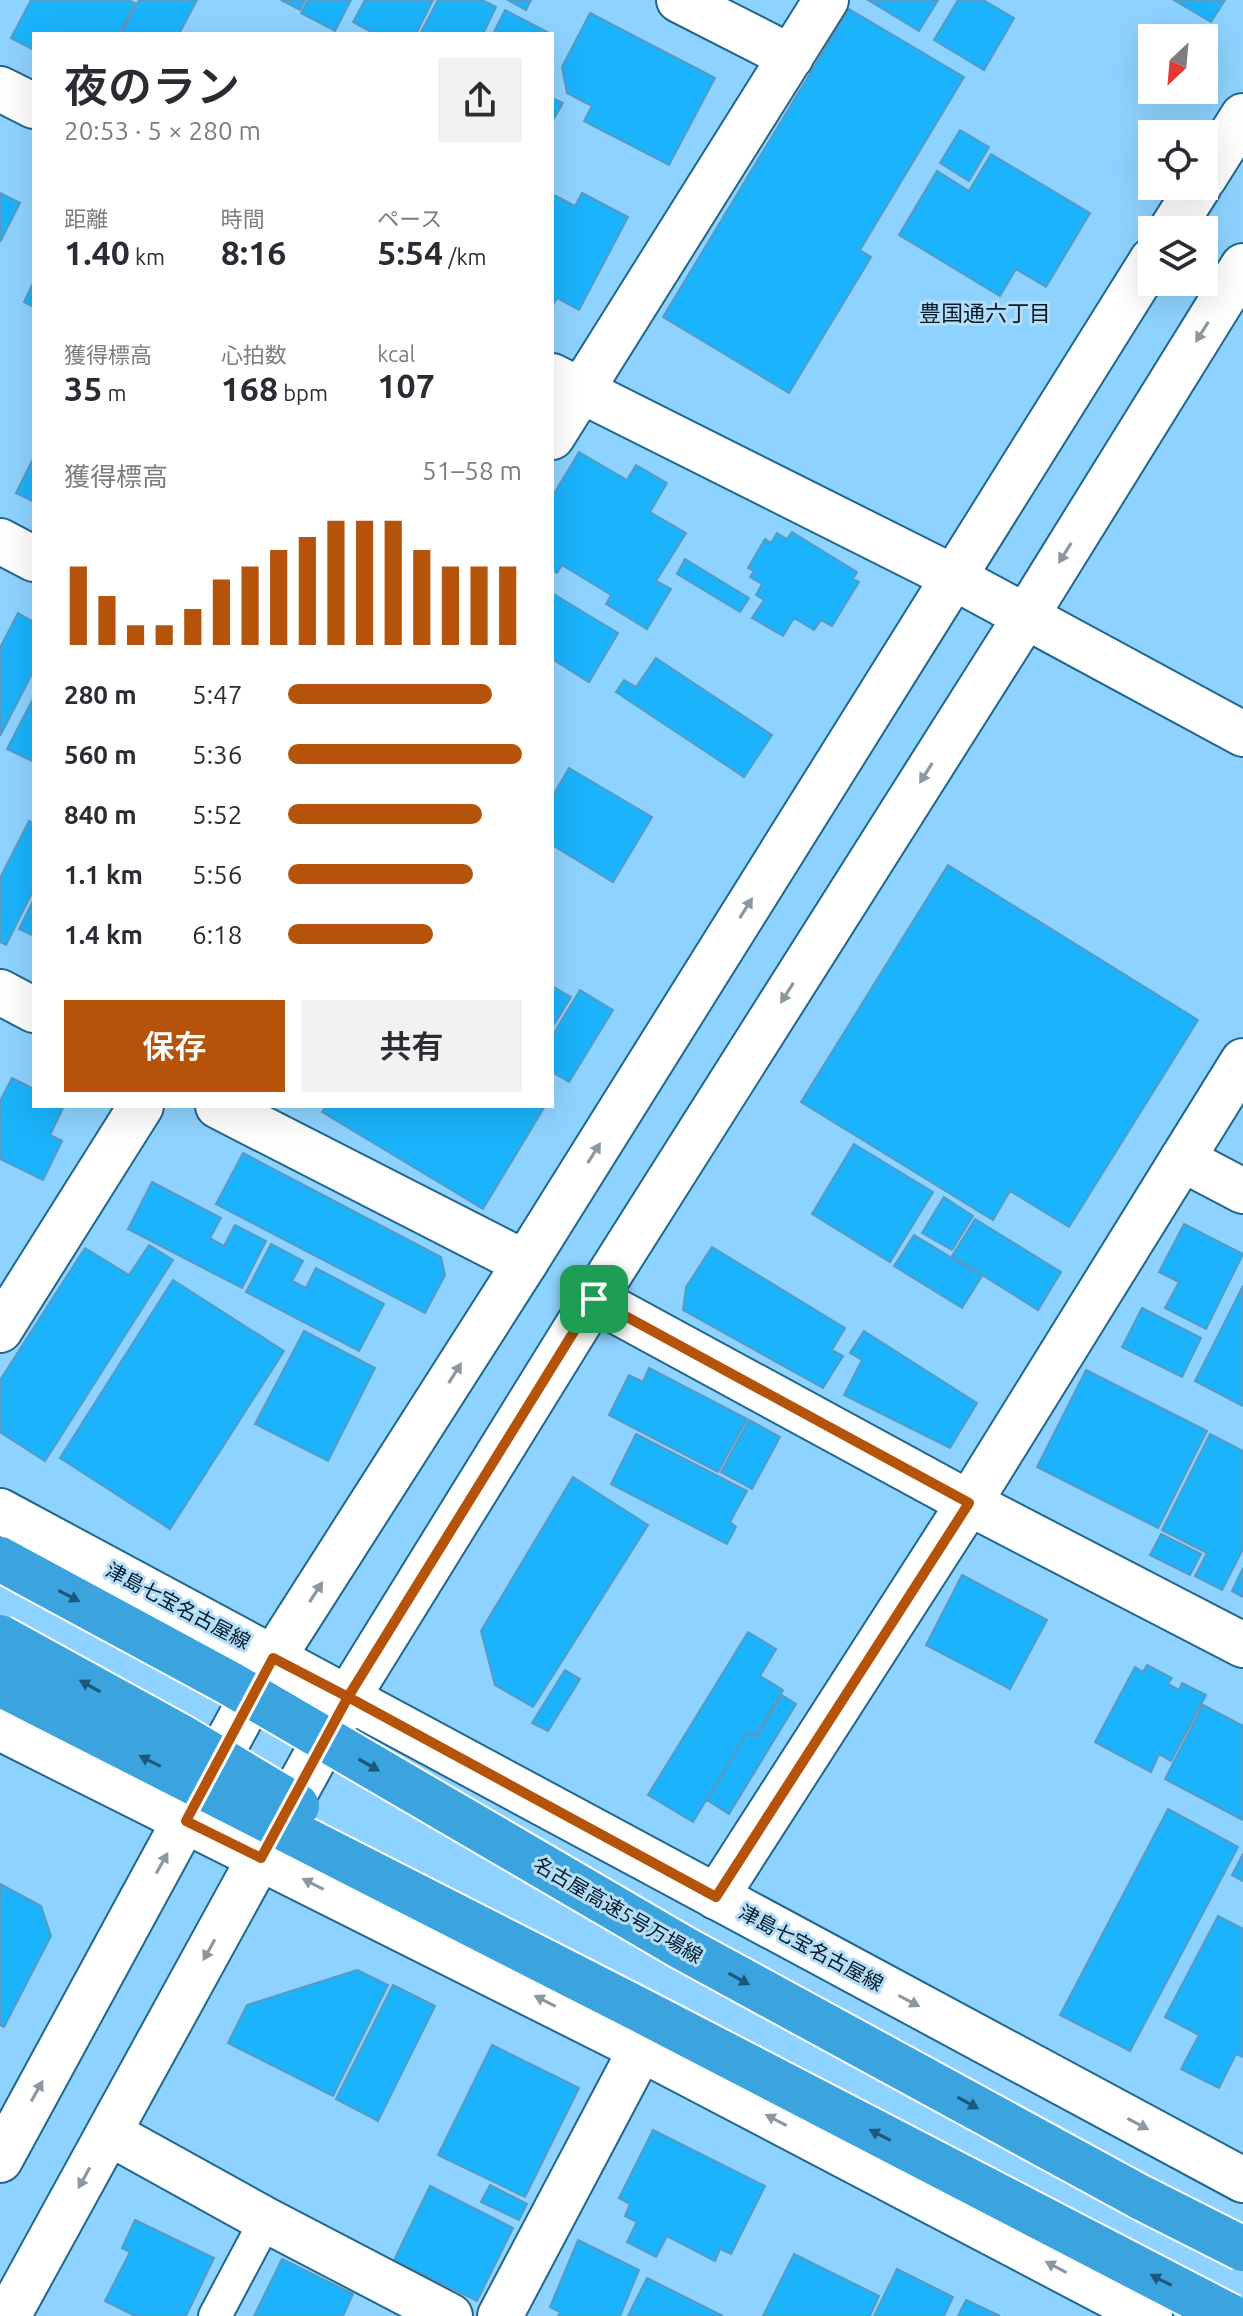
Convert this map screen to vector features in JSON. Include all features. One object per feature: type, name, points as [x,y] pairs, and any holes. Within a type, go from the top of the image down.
[{"type":"highway","name":"名古屋高速5号万場線","points":[[0,1559],[229,1683],[683,1948],[1140,2197],[1243,2249]]},
{"type":"highway","points":[[0,1637],[180,1736],[640,2030]]},
{"type":"highway","points":[[0,1684],[640,2030],[1230,2316]]},
{"type":"street","points":[[679,0],[791,57]]},
{"type":"street","points":[[554,430],[567,384],[791,57],[826,0]]},
{"type":"street","points":[[0,89],[32,105]]},
{"type":"street","points":[[1218,156],[1243,116]]},
{"type":"street","points":[[8,2316],[348,1697],[594,1299],[1026,616],[1243,266]]},
{"type":"street","points":[[0,2160],[273,1658],[525,1263],[1138,282]]},
{"type":"street","points":[[567,384],[953,577],[1243,734]]},
{"type":"street","points":[[0,541],[32,558]]},
{"type":"street","points":[[0,992],[32,1009]]},
{"type":"street","points":[[716,1897],[969,1503],[1243,1061]]},
{"type":"street","points":[[0,1330],[140,1108]]},
{"type":"street","points":[[222,1108],[525,1263]]},
{"type":"street","points":[[1182,1159],[1243,1191]]},
{"type":"street","points":[[594,1299],[969,1503],[1243,1645]]},
{"type":"street","name":"津島七宝名古屋線","points":[[0,1511],[1243,2180]]},
{"type":"street","points":[[0,1728],[261,1858],[640,2030],[1150,2316]]},
{"type":"street","points":[[500,2316],[640,2030]]},
{"type":"street","points":[[109,2133],[266,2220],[450,2316]]},
{"type":"lane","points":[[215,2316],[266,2220]]},
{"type":"building","points":[[31,0],[128,0],[135,3],[120,32],[32,32],[32,49],[11,38]]},
{"type":"building","points":[[139,0],[197,0],[180,32],[122,32]]},
{"type":"building","points":[[281,0],[305,0],[300,10]]},
{"type":"building","points":[[308,0],[351,0],[335,31],[301,13]]},
{"type":"building","points":[[365,0],[433,0],[417,32],[371,32],[353,22]]},
{"type":"building","points":[[438,0],[482,0],[496,7],[484,32],[421,32]]},
{"type":"building","points":[[508,0],[531,0],[526,10]]},
{"type":"building","points":[[868,0],[938,0],[919,31]]},
{"type":"building","points":[[958,0],[983,0],[1014,18],[984,70],[934,40]]},
{"type":"building","points":[[1174,0],[1225,0],[1211,22]]},
{"type":"building","points":[[849,9],[964,77],[860,250],[871,257],[789,393],[663,317]]},
{"type":"building","points":[[505,10],[547,32],[494,32]]},
{"type":"building","points":[[590,13],[715,78],[669,165],[584,121],[592,106],[567,93],[562,67]]},
{"type":"building","points":[[554,99],[563,103],[554,119]]},
{"type":"building","points":[[960,130],[989,147],[969,181],[940,163]]},
{"type":"building","points":[[991,154],[1090,213],[1046,287],[1016,269],[1000,296],[899,235],[937,171],[969,191]]},
{"type":"building","points":[[0,193],[20,203],[0,242]]},
{"type":"building","points":[[582,193],[628,217],[579,310],[557,298],[554,303],[554,195],[575,206]]},
{"type":"building","points":[[32,285],[32,306],[24,302]]},
{"type":"building","points":[[579,452],[627,480],[636,465],[667,483],[650,512],[686,533],[656,581],[671,589],[647,629],[606,604],[611,595],[562,565],[557,573],[554,571],[554,494]]},
{"type":"building","points":[[32,461],[32,501],[16,493]]},
{"type":"building","points":[[792,532],[857,572],[853,579],[859,582],[832,626],[821,620],[814,630],[794,618],[783,636],[752,618],[764,600],[756,595],[762,584],[750,577],[754,571],[748,568],[765,539],[771,543],[777,533],[787,539]]},
{"type":"building","points":[[685,559],[749,598],[740,612],[677,574]]},
{"type":"building","points":[[554,594],[618,633],[589,682],[554,660]]},
{"type":"building","points":[[18,613],[32,621],[32,674],[0,736],[0,648]]},
{"type":"building","points":[[656,658],[772,735],[744,777],[616,692],[624,680],[636,687]]},
{"type":"building","points":[[32,701],[32,761],[7,749]]},
{"type":"building","points":[[569,768],[652,817],[613,882],[554,846],[554,794]]},
{"type":"building","points":[[29,821],[32,822],[32,893],[6,945],[0,942],[0,878]]},
{"type":"building","points":[[948,865],[1198,1020],[1069,1227],[1010,1191],[993,1220],[801,1102]]},
{"type":"building","points":[[32,903],[32,935],[19,929]]},
{"type":"building","points":[[554,987],[571,997],[554,1025]]},
{"type":"building","points":[[580,990],[613,1010],[569,1082],[554,1073],[554,1033]]},
{"type":"building","points":[[12,1078],[32,1088],[32,1108],[63,1108],[50,1135],[62,1141],[43,1180],[0,1159],[0,1101]]},
{"type":"building","points":[[325,1108],[544,1108],[483,1209],[322,1112]]},
{"type":"building","points":[[854,1144],[933,1192],[890,1262],[812,1214]]},
{"type":"building","points":[[243,1153],[441,1257],[445,1275],[425,1313],[216,1204]]},
{"type":"building","points":[[152,1182],[221,1218],[210,1238],[224,1246],[235,1225],[266,1241],[242,1288],[128,1229]]},
{"type":"building","points":[[944,1197],[973,1216],[952,1250],[922,1233]]},
{"type":"building","points":[[975,1219],[1061,1272],[1038,1310],[952,1256]]},
{"type":"building","points":[[1184,1224],[1243,1254],[1206,1329],[1165,1308],[1179,1282],[1159,1272]]},
{"type":"building","points":[[914,1235],[982,1276],[962,1308],[894,1266]]},
{"type":"building","points":[[271,1244],[303,1261],[292,1281],[306,1288],[316,1268],[384,1304],[359,1351],[246,1292]]},
{"type":"building","points":[[149,1245],[173,1260],[45,1461],[0,1432],[0,1380],[85,1248],[129,1275]]},
{"type":"building","points":[[712,1247],[845,1328],[832,1350],[843,1356],[823,1388],[683,1310],[686,1287]]},
{"type":"building","points":[[173,1280],[284,1351],[170,1529],[60,1458]]},
{"type":"building","points":[[1243,1286],[1243,1406],[1195,1381]]},
{"type":"building","points":[[1142,1308],[1201,1338],[1182,1377],[1122,1347]]},
{"type":"building","points":[[304,1331],[375,1368],[328,1461],[255,1424]]},
{"type":"building","points":[[864,1331],[977,1403],[950,1448],[844,1395],[862,1360],[850,1353]]},
{"type":"building","points":[[649,1368],[747,1419],[718,1472],[609,1415],[629,1375],[643,1382]]},
{"type":"building","points":[[1086,1370],[1207,1431],[1158,1528],[1037,1467]]},
{"type":"building","points":[[749,1420],[780,1437],[752,1489],[721,1472]]},
{"type":"building","points":[[636,1434],[747,1491],[730,1522],[736,1527],[727,1544],[611,1484]]},
{"type":"building","points":[[1210,1434],[1243,1451],[1243,1549],[1222,1590],[1195,1576],[1207,1553],[1162,1530]]},
{"type":"building","points":[[573,1477],[648,1525],[533,1707],[495,1685],[481,1631]]},
{"type":"building","points":[[1161,1534],[1201,1554],[1190,1575],[1150,1555]]},
{"type":"building","points":[[1243,1568],[1243,1597],[1232,1591]]},
{"type":"building","points":[[962,1575],[1047,1620],[1010,1689],[926,1645]]},
{"type":"building","points":[[748,1632],[776,1649],[760,1676],[783,1690],[756,1735],[748,1731],[693,1822],[648,1795]]},
{"type":"building","points":[[1147,1665],[1172,1678],[1168,1684],[1179,1690],[1182,1683],[1206,1695],[1171,1761],[1159,1754],[1151,1772],[1095,1742],[1135,1667],[1143,1672]]},
{"type":"building","points":[[565,1670],[580,1679],[548,1731],[532,1723]]},
{"type":"building","points":[[782,1695],[796,1704],[729,1814],[707,1800],[748,1732],[756,1737]]},
{"type":"building","points":[[1203,1705],[1243,1726],[1243,1820],[1165,1779]]},
{"type":"building","points":[[1168,1809],[1238,1847],[1130,2051],[1060,2015]]},
{"type":"building","points":[[1243,1854],[1243,1881],[1232,1875]]},
{"type":"building","points":[[0,1884],[41,1906],[51,1936],[4,2027],[0,2025]]},
{"type":"building","points":[[1218,1916],[1243,1929],[1243,2057],[1236,2054],[1219,2088],[1181,2069],[1199,2035],[1165,2017]]},
{"type":"building","points":[[357,1970],[388,1985],[333,2096],[228,2043],[247,2005]]},
{"type":"building","points":[[393,1985],[435,2006],[378,2121],[336,2099]]},
{"type":"building","points":[[492,2045],[579,2088],[525,2197],[438,2155]]},
{"type":"building","points":[[653,2130],[765,2186],[731,2254],[720,2249],[715,2261],[667,2236],[656,2257],[627,2242],[637,2222],[625,2216],[630,2204],[619,2198]]},
{"type":"building","points":[[490,2185],[527,2204],[519,2220],[481,2202]]},
{"type":"building","points":[[430,2186],[513,2228],[477,2301],[394,2260]]},
{"type":"building","points":[[135,2220],[214,2258],[186,2316],[135,2316],[105,2301],[130,2252],[122,2248]]},
{"type":"building","points":[[578,2240],[639,2270],[620,2316],[558,2316],[560,2312],[550,2307]]},
{"type":"building","points":[[794,2254],[879,2296],[870,2316],[763,2316]]},
{"type":"building","points":[[282,2259],[353,2294],[343,2316],[254,2316]]},
{"type":"building","points":[[897,2269],[953,2297],[944,2316],[874,2316]]},
{"type":"building","points":[[647,2278],[723,2316],[628,2316]]},
{"type":"building","points":[[966,2300],[1000,2316],[958,2316]]},
{"type":"district","name":"豊国通六丁目","points":[[985,313]]},
{"type":"route","points":[[594,1299],[348,1697],[273,1658],[186,1821],[261,1858],[348,1697],[716,1897],[969,1503],[594,1299]]}]
